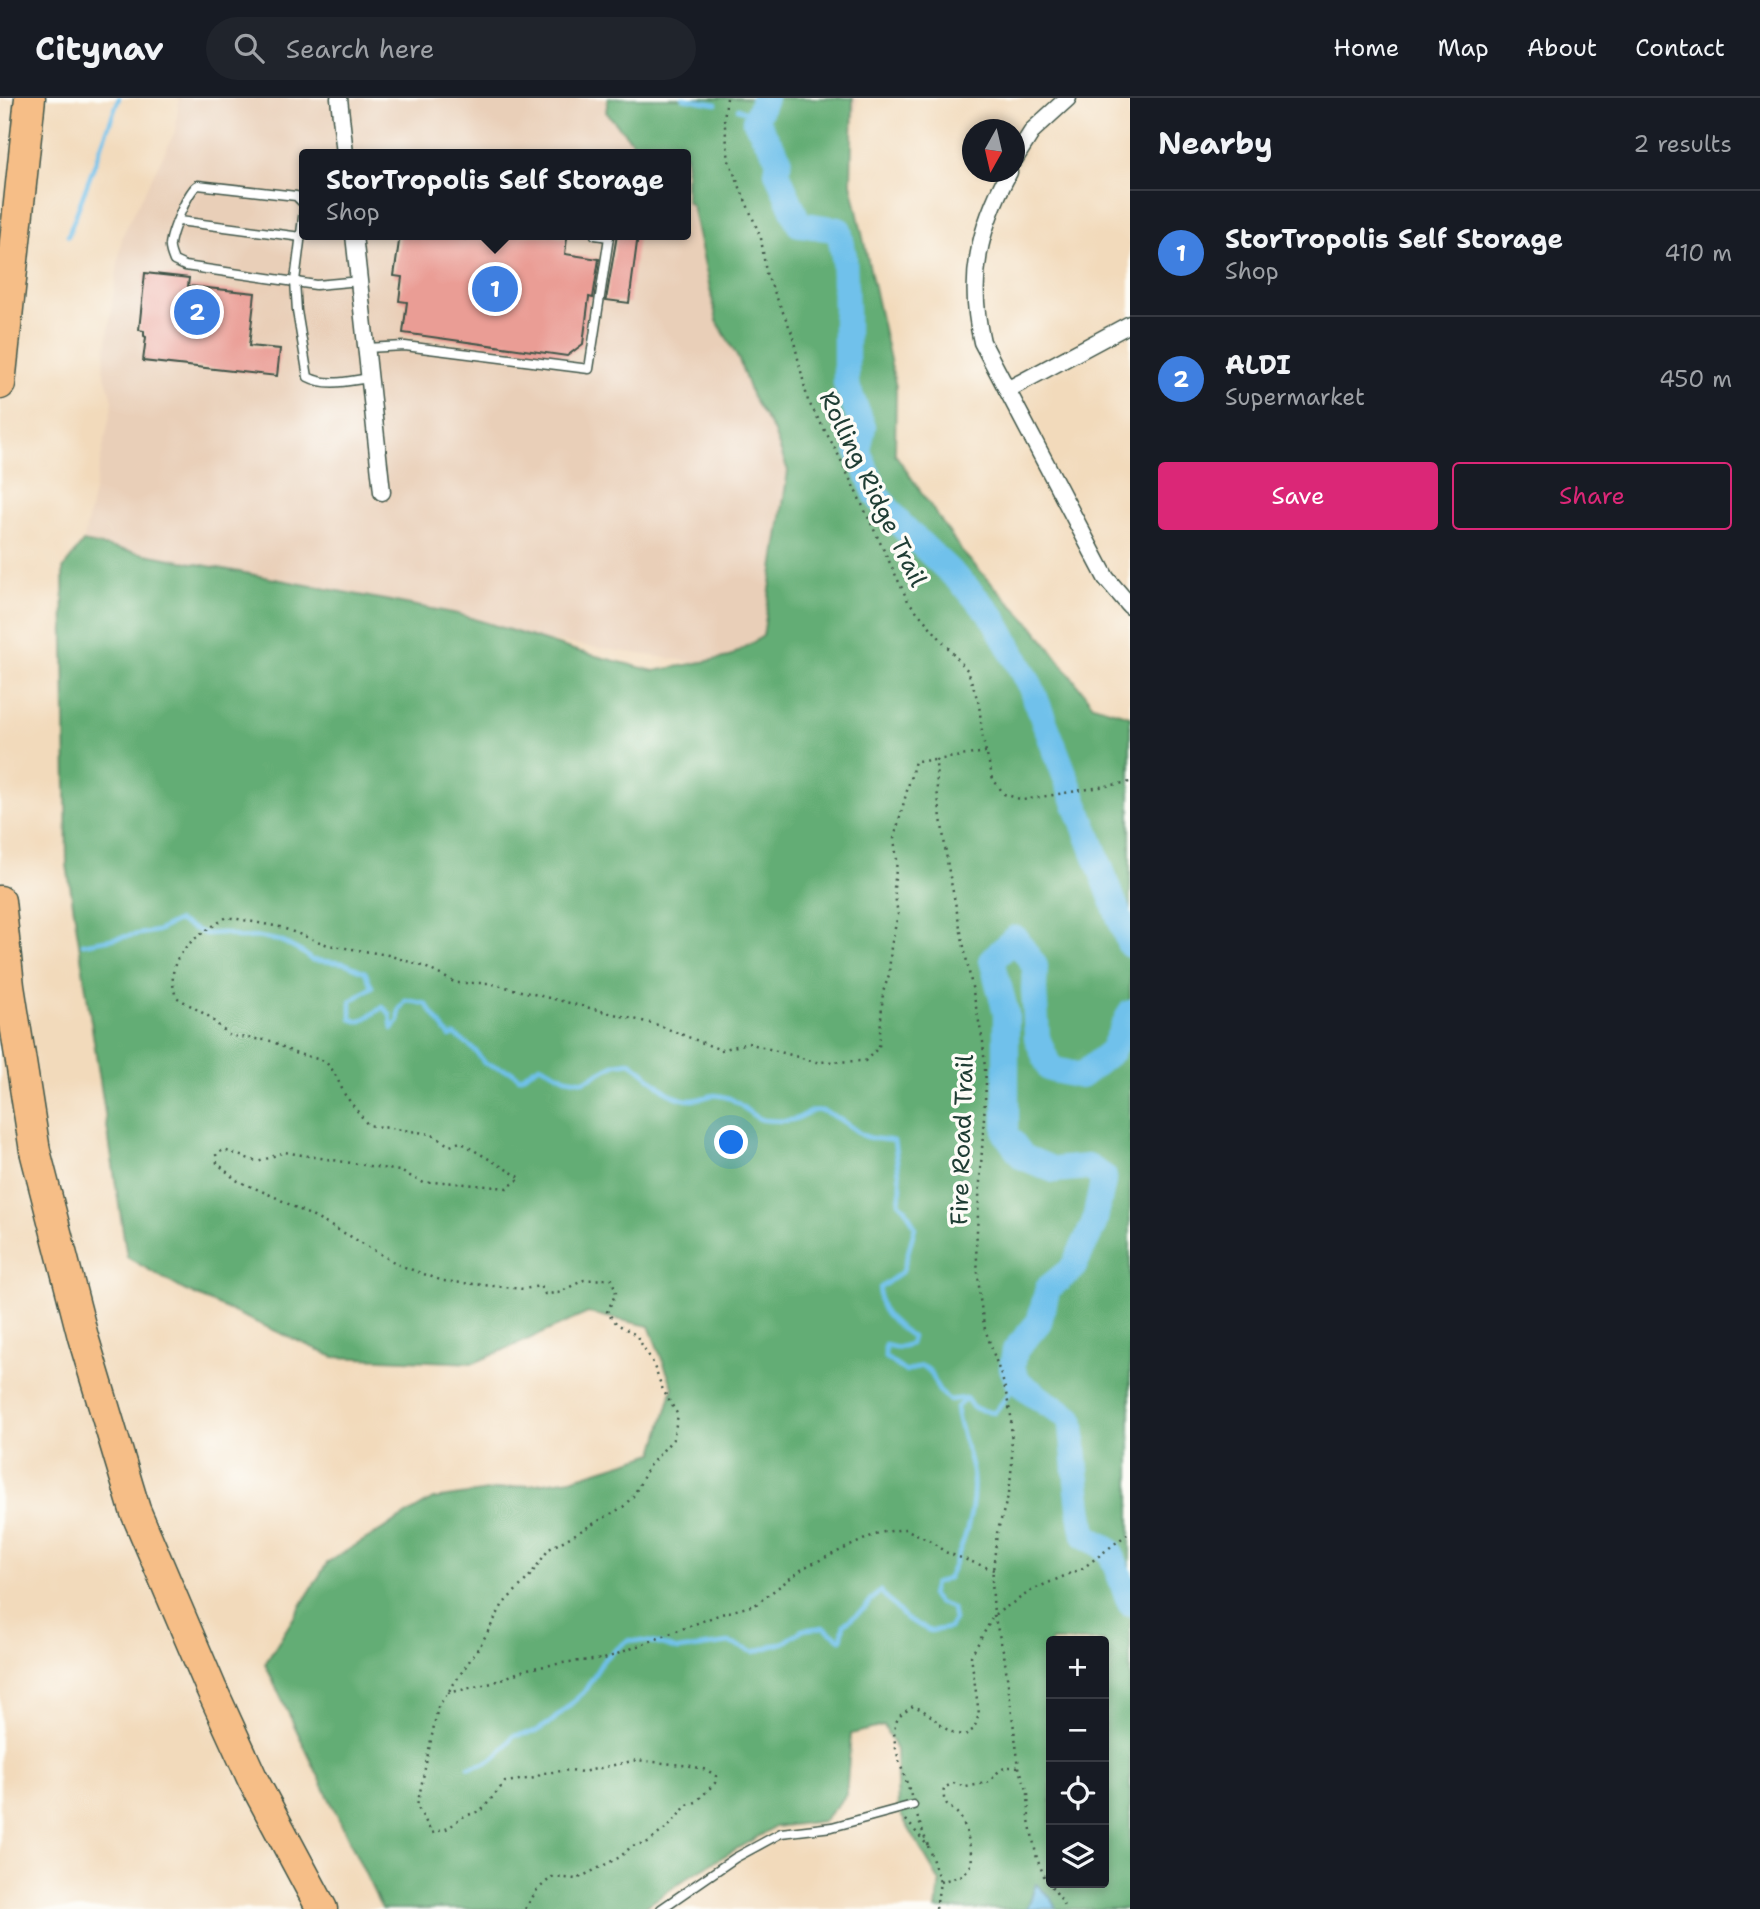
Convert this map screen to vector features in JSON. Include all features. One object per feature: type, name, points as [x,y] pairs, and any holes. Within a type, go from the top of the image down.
[{"type":"highway","points":[[0,384],[30,98]]},
{"type":"highway","points":[[0,901],[9,986],[35,1151],[83,1337],[135,1510],[253,1780],[322,1909]]},
{"type":"street","points":[[339,98],[344,149]]},
{"type":"street","points":[[1025,143],[1059,101]]},
{"type":"street","points":[[1005,182],[984,228],[977,254],[975,277],[982,342],[1106,578],[1130,606]]},
{"type":"street","points":[[355,240],[382,492]]},
{"type":"street","points":[[1007,390],[1130,324]]},
{"type":"lane","points":[[299,199],[296,196],[198,185],[193,187],[169,246],[174,261],[179,265],[316,285],[360,281]]},
{"type":"lane","points":[[179,221],[299,237]]},
{"type":"lane","points":[[301,240],[295,281],[308,377],[318,382],[332,383],[369,378]]},
{"type":"lane","points":[[366,348],[405,346],[589,369],[608,240]]},
{"type":"lane","points":[[661,1909],[734,1858],[781,1833],[832,1827],[913,1805]]},
{"type":"path","name":"Rolling Ridge Trail","points":[[727,98],[724,118],[729,161],[761,238],[766,273],[792,332],[808,401],[836,450],[908,601],[968,671],[979,704],[993,779],[1004,794],[1023,800],[1130,782]]},
{"type":"path","points":[[525,1909],[537,1890],[552,1877],[577,1879],[620,1857],[632,1846],[648,1842],[715,1783],[716,1776],[707,1770],[637,1760],[582,1772],[571,1770],[543,1773],[535,1778],[505,1782],[482,1810],[460,1818],[449,1828],[432,1833],[417,1806],[438,1707],[481,1644],[503,1604],[549,1549],[622,1507],[634,1495],[649,1466],[673,1439],[678,1415],[663,1390],[652,1361],[635,1335],[617,1324],[607,1312],[616,1293],[612,1279],[584,1280],[558,1293],[545,1294],[541,1286],[524,1289],[443,1281],[398,1265],[348,1235],[236,1180],[217,1163],[216,1154],[225,1150],[258,1162],[284,1152],[400,1171],[424,1183],[444,1182],[507,1188],[521,1178],[460,1142],[450,1146],[431,1134],[368,1125],[345,1095],[325,1060],[294,1053],[272,1041],[230,1036],[208,1016],[176,997],[172,983],[175,963],[187,944],[227,917],[280,927],[328,945],[388,955],[425,967],[456,983],[489,983],[658,1025],[721,1049],[748,1043],[816,1062],[865,1061],[879,1047],[883,992],[889,975],[891,946],[898,915],[894,888],[897,860],[894,839],[915,761],[986,752]]},
{"type":"path","name":"Fire Road Trail","points":[[936,760],[937,790],[948,867],[983,1042],[986,1084],[976,1247],[984,1326],[1009,1408],[1012,1464],[1009,1493],[997,1532],[992,1580],[994,1615],[1004,1654],[1019,1767],[1028,1793],[1029,1821],[1037,1859],[1045,1878],[1065,1909]]},
{"type":"path","points":[[448,1693],[492,1683],[527,1669],[604,1659],[721,1614],[755,1605],[805,1567],[878,1533],[905,1529],[929,1540],[946,1552],[995,1570]]},
{"type":"path","points":[[936,1909],[940,1882],[896,1750],[894,1729],[899,1717],[913,1706],[926,1711],[951,1734],[965,1735],[974,1728],[979,1714],[971,1656],[994,1615],[1034,1589],[1083,1568],[1130,1532]]},
{"type":"path","points":[[940,1882],[963,1875],[972,1864],[970,1842],[961,1817],[948,1807],[942,1797],[944,1788],[953,1783],[966,1787],[990,1782],[1004,1766],[1019,1767]]},
{"type":"path","points":[[898,1810],[928,1846]]},
{"type":"shaded area","points":[[179,98],[858,98],[775,674],[77,571],[113,401],[103,369],[122,236],[175,132]]},
{"type":"green space","points":[[608,98],[853,98],[851,183],[896,387],[895,454],[963,553],[1037,631],[1093,705],[1130,716],[1130,1909],[936,1909],[940,1882],[898,1810],[896,1750],[884,1726],[851,1734],[846,1795],[823,1821],[775,1827],[691,1875],[642,1909],[382,1909],[265,1664],[328,1562],[433,1499],[571,1479],[654,1453],[673,1387],[649,1326],[588,1313],[474,1363],[334,1357],[184,1290],[127,1257],[67,865],[63,569],[83,542],[458,614],[577,651],[654,671],[729,657],[763,636],[788,471],[773,430],[752,397],[739,360],[717,321],[691,205],[691,149],[639,149],[606,112]]},
{"type":"water","points":[[1036,1884],[1050,1897],[1056,1909],[1027,1909]]},
{"type":"building","points":[[399,240],[567,240],[565,254],[599,259],[593,298],[589,297],[583,344],[567,356],[403,333],[407,302],[399,301],[402,277],[394,276]]},
{"type":"building","points":[[616,240],[637,240],[629,303],[606,300]]},
{"type":"building","points":[[145,273],[189,278],[188,286],[255,293],[249,346],[280,349],[277,376],[143,361],[146,337],[144,331],[139,330]]},
{"type":"waterway","points":[[68,236],[119,98]]},
{"type":"waterway","points":[[683,98],[716,104]]},
{"type":"waterway","points":[[765,98],[755,120],[779,159],[777,172],[799,224],[839,230],[844,256],[846,384],[863,427],[858,451],[877,496],[903,527],[966,587],[993,617],[1031,687],[1130,945]]},
{"type":"waterway","points":[[738,109],[747,112],[755,120]]},
{"type":"waterway","points":[[83,944],[157,931],[177,921],[205,934],[224,933],[240,938],[258,937],[281,941],[311,960],[344,963],[365,972],[372,987],[351,1001],[351,1019],[360,1022],[383,1007],[390,1014],[392,1029],[399,1021],[399,1010],[406,1000],[426,1004],[450,1037],[455,1035],[475,1050],[484,1063],[513,1072],[519,1078],[540,1065],[566,1078],[584,1081],[616,1064],[630,1062],[667,1092],[684,1099],[722,1096],[733,1100],[757,1118],[766,1120],[792,1120],[813,1111],[822,1111],[866,1137],[894,1141],[901,1187],[899,1202],[906,1209],[915,1227],[903,1271],[880,1288],[879,1296],[883,1311],[912,1337],[910,1344],[897,1348],[885,1345],[885,1357],[906,1372],[921,1366],[925,1368],[931,1373],[939,1391],[949,1400],[966,1398],[973,1408],[994,1413],[1018,1382]]},
{"type":"waterway","points":[[1130,1013],[1112,1051],[1081,1076],[1050,1069],[1037,1038],[1035,966],[1015,938],[992,960],[1006,1013],[1006,1134],[1023,1157],[1054,1170],[1088,1167],[1104,1177],[1094,1224],[1073,1268],[1048,1288],[1039,1322],[1015,1350],[1012,1368],[1018,1382],[1071,1418],[1085,1535],[1110,1551],[1130,1603]]},
{"type":"waterway","points":[[469,1767],[495,1758],[513,1736],[535,1732],[551,1722],[584,1692],[604,1659],[628,1640],[652,1642],[678,1650],[730,1643],[754,1652],[785,1642],[802,1630],[824,1627],[841,1640],[844,1624],[864,1609],[880,1591],[905,1618],[930,1631],[949,1628],[954,1620],[952,1608],[938,1603],[931,1595],[934,1584],[948,1578],[963,1543],[970,1517],[973,1478],[956,1408],[965,1399]]},
{"type":"place","name":"StorTropolis Self Storage","points":[[495,289]]},
{"type":"place","name":"ALDI","points":[[197,312]]}]
